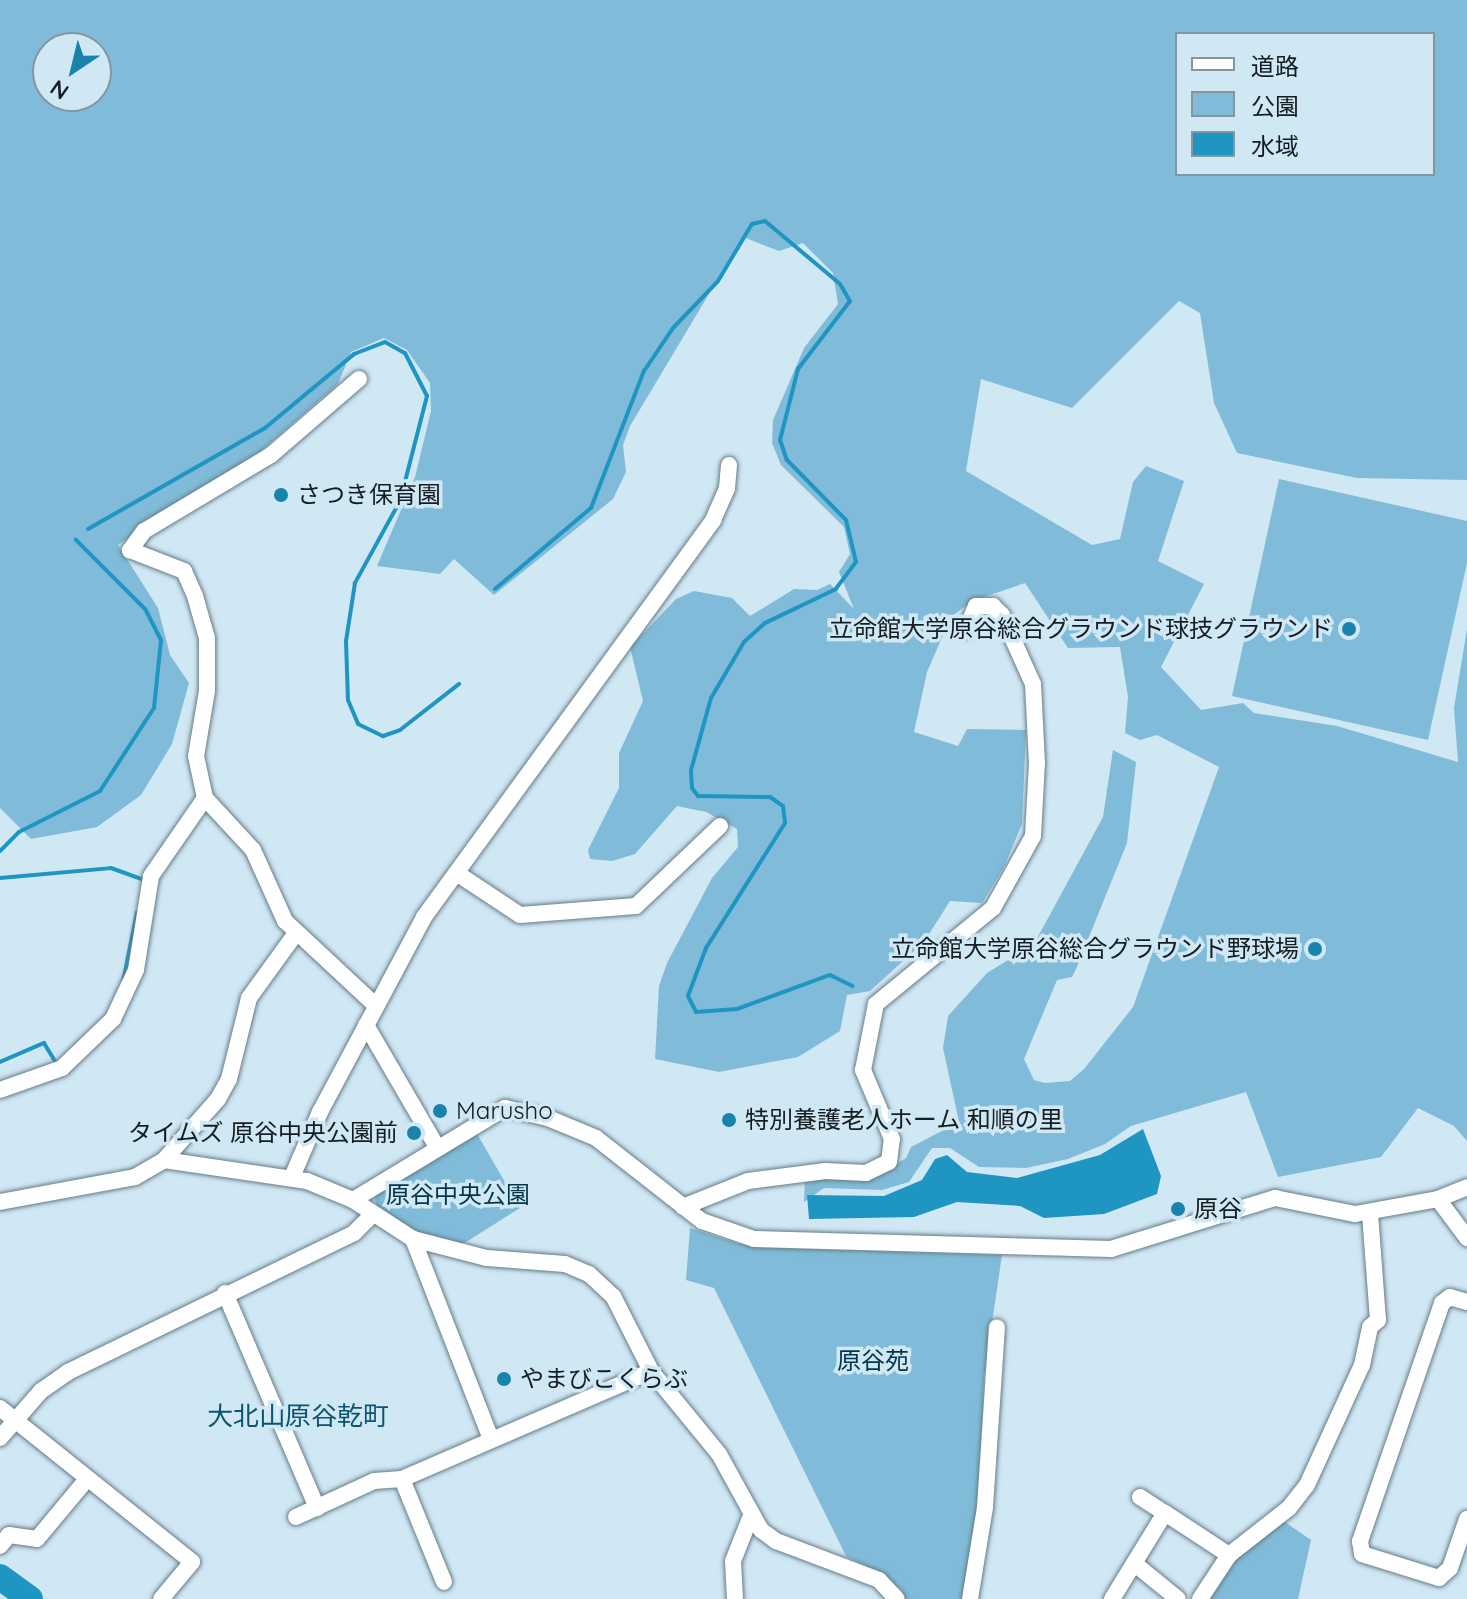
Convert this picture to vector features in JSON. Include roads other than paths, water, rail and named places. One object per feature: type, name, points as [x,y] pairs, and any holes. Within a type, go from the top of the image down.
[{"type":"street","points":[[359,379],[271,455],[144,531],[130,550],[184,571],[195,596],[207,638],[207,691],[196,756],[205,798],[253,850],[277,908],[296,933],[333,961],[376,1006]]},
{"type":"street","points":[[292,1177],[366,1025],[424,917],[713,520],[727,488],[729,465]]},
{"type":"street","points":[[683,1207],[704,1195],[748,1181],[825,1171],[866,1173],[889,1162],[892,1139],[863,1070],[876,1004],[993,908],[1033,836],[1037,763],[1033,684],[993,606],[976,606],[966,630]]},
{"type":"street","points":[[0,1090],[62,1068],[113,1019],[136,970],[151,876],[205,798]]},
{"type":"street","points":[[458,874],[520,915],[636,906],[720,826]]},
{"type":"street","points":[[0,1202],[135,1177],[164,1160],[218,1099],[229,1079],[249,998],[296,933]]},
{"type":"street","points":[[366,1025],[437,1147]]},
{"type":"street","points":[[353,1200],[505,1108],[531,1113],[596,1138],[712,1227],[754,1239],[1070,1251],[1111,1249],[1275,1198],[1370,1213],[1438,1199],[1467,1187]]},
{"type":"street","points":[[164,1160],[292,1177],[353,1200],[413,1239],[487,1258],[565,1264],[589,1274],[613,1296],[651,1371],[719,1454],[750,1518],[776,1541],[879,1580],[897,1599]]},
{"type":"street","points":[[1438,1199],[1467,1238]]},
{"type":"street","points":[[1200,1599],[1229,1555],[1289,1508],[1307,1485],[1362,1365],[1370,1327],[1378,1320],[1370,1213]]},
{"type":"street","points":[[0,1438],[41,1391],[68,1372],[225,1293],[354,1233],[372,1215]]},
{"type":"street","points":[[413,1239],[491,1439]]},
{"type":"street","points":[[225,1293],[317,1508]]},
{"type":"street","points":[[1467,1302],[1450,1297],[1442,1303],[1360,1541],[1362,1554],[1439,1578],[1450,1568],[1467,1519]]},
{"type":"street","points":[[970,1599],[985,1507],[997,1327]]},
{"type":"street","points":[[296,1517],[374,1481],[402,1479],[651,1371]]},
{"type":"street","points":[[0,1408],[192,1562],[161,1599]]},
{"type":"street","points":[[0,1546],[9,1535],[37,1539],[87,1479]]},
{"type":"street","points":[[402,1479],[444,1582]]},
{"type":"street","points":[[1140,1497],[1229,1555]]},
{"type":"street","points":[[1112,1599],[1165,1513]]},
{"type":"street","points":[[735,1599],[733,1561],[750,1518]]},
{"type":"street","points":[[1135,1564],[1178,1599]]},
{"type":"water","points":[[1143,1129],[1161,1176],[1157,1194],[1104,1214],[1044,1218],[1020,1206],[957,1202],[914,1217],[809,1219],[807,1195],[884,1196],[922,1180],[935,1159],[947,1155],[967,1172],[1017,1178],[1100,1155]]},
{"type":"waterway","points":[[495,589],[591,508],[644,371],[673,328],[718,281],[752,224],[765,221],[840,284],[850,301],[798,369],[780,440],[787,460],[846,520],[856,562],[836,589],[765,623],[744,642],[711,698],[691,770],[692,788],[698,796],[770,797],[783,806],[785,823],[706,948],[688,996],[696,1012],[737,1009],[830,975],[853,986]]},
{"type":"waterway","points":[[88,529],[265,428],[354,354],[385,342],[405,353],[427,396],[400,501],[355,583],[346,641],[348,700],[358,724],[383,736],[400,730],[459,684]]},
{"type":"waterway","points":[[0,851],[19,832],[100,791],[154,708],[161,640],[145,609],[76,540]]},
{"type":"waterway","points":[[0,878],[111,868],[144,880]]},
{"type":"waterway","points":[[123,982],[137,912]]},
{"type":"waterway","points":[[0,1062],[44,1043],[57,1065]]},
{"type":"waterway","points":[[0,1577],[30,1599]]},
{"type":"place","name":"さつき保育園","points":[[281,495]]},
{"type":"place","name":"立命館大学原谷総合グラウンド球技グラウンド","points":[[1349,629]]},
{"type":"place","name":"立命館大学原谷総合グラウンド野球場","points":[[1315,949]]},
{"type":"place","name":"Marusho","points":[[440,1111]]},
{"type":"place","name":"特別養護老人ホーム 和順の里","points":[[729,1120]]},
{"type":"place","name":"タイムズ 原谷中央公園前","points":[[414,1133]]},
{"type":"place","name":"原谷","points":[[1178,1209]]},
{"type":"place","name":"やまびこくらぶ","points":[[504,1379]]},
{"type":"district","name":"大北山原谷乾町","points":[[298,1416]]},
{"type":"park label","name":"原谷中央公園","points":[[458,1195]]},
{"type":"park label","name":"原谷苑","points":[[873,1361]]}]
